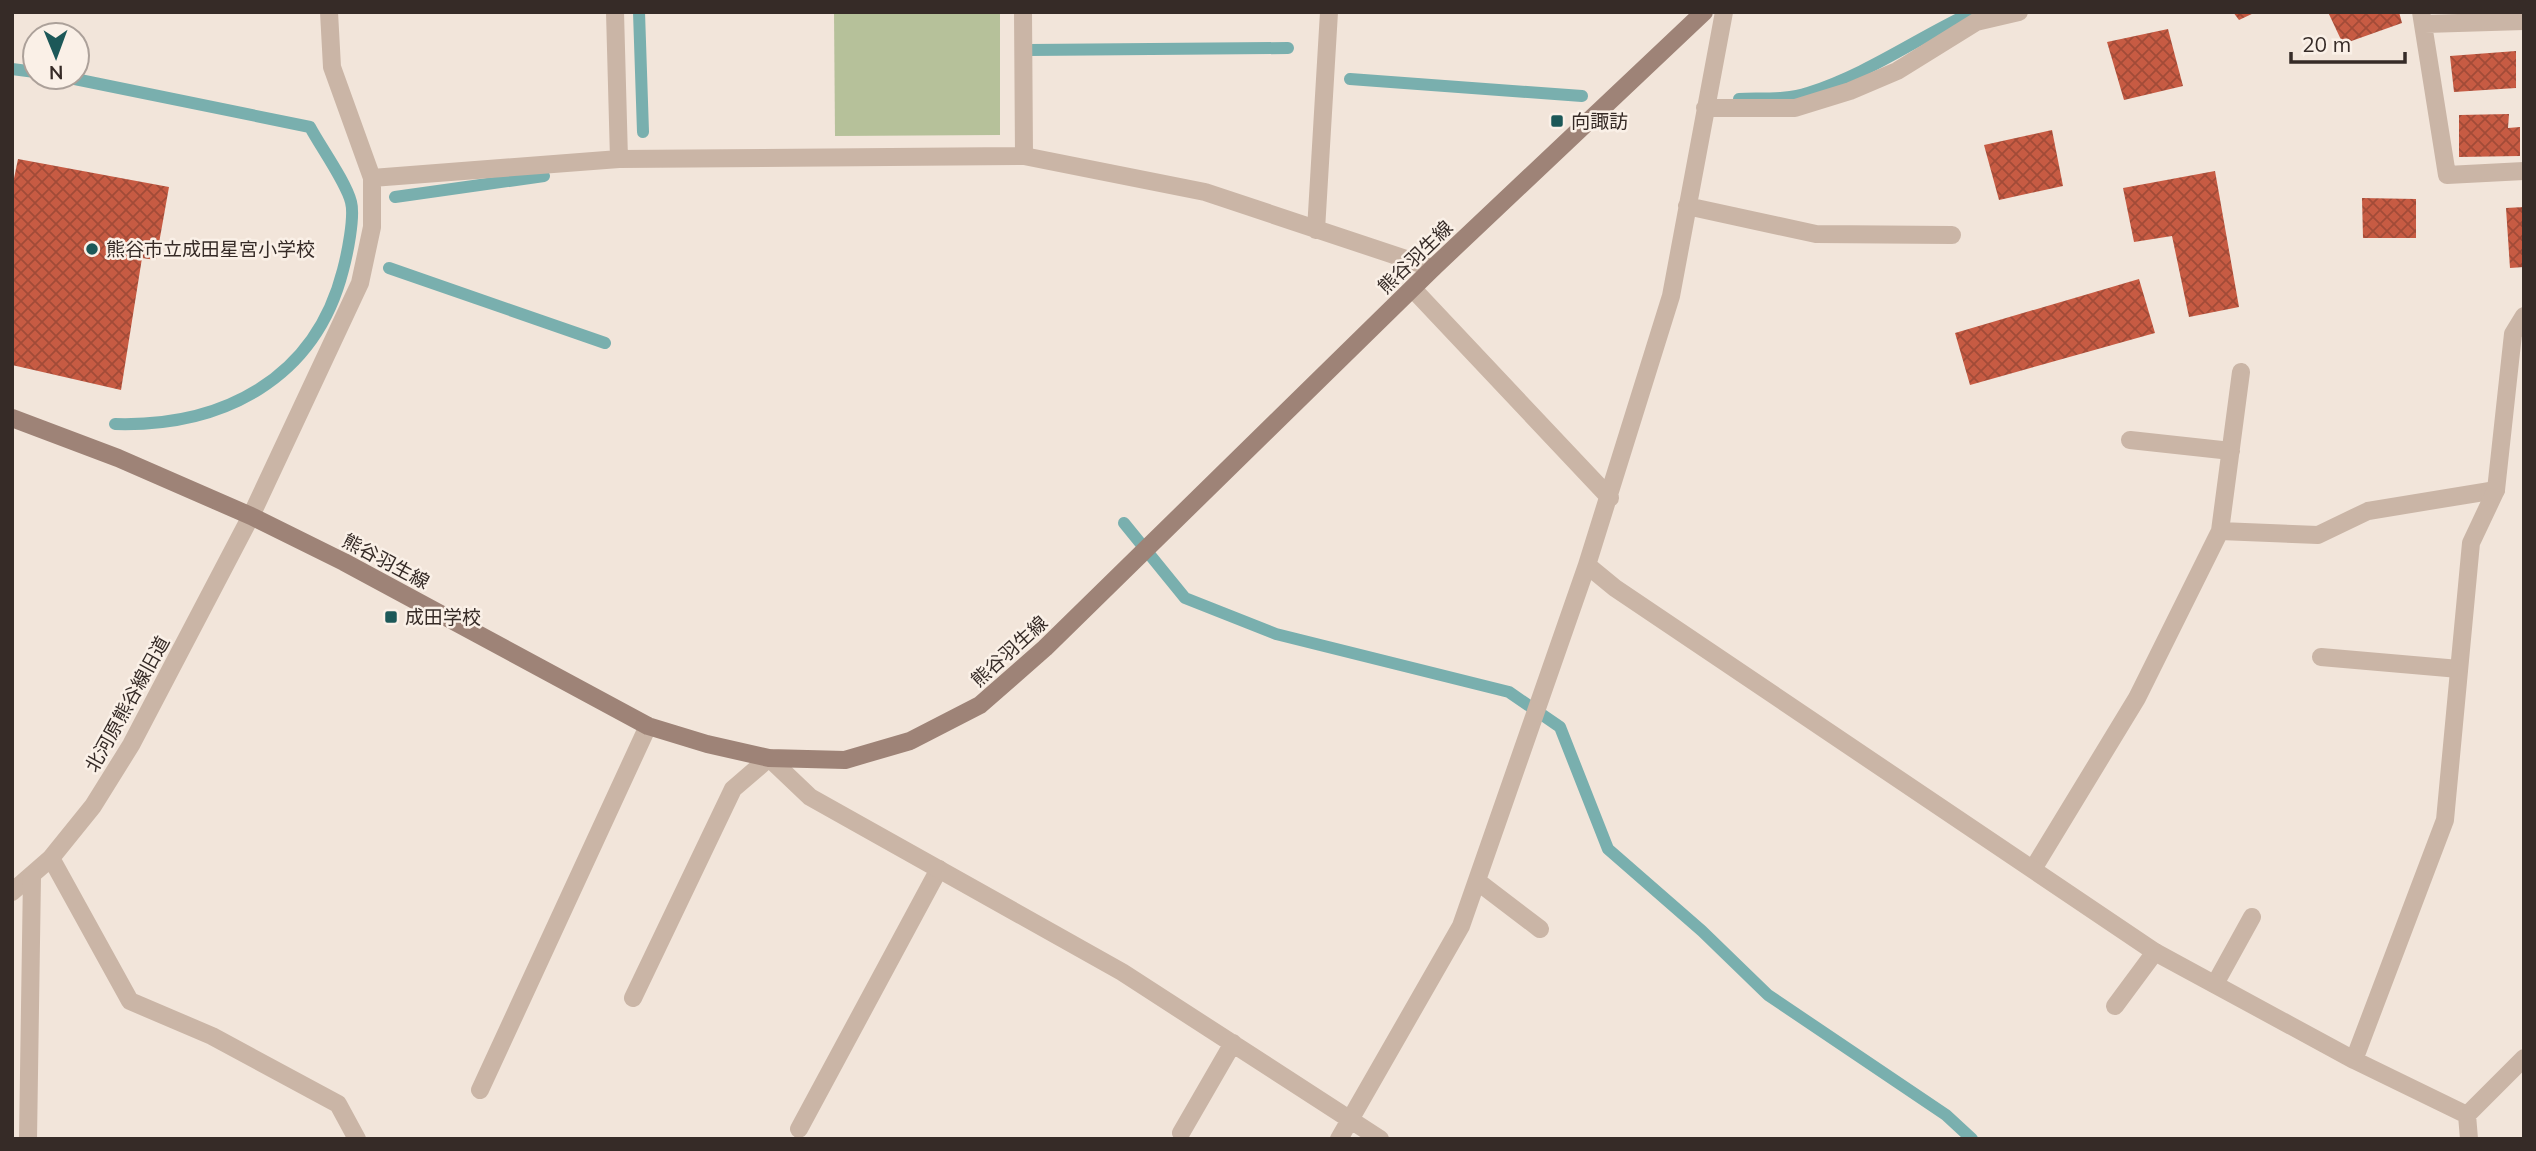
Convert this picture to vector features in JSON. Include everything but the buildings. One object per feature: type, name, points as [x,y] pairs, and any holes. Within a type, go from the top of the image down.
[{"type":"main road","name":"熊谷羽生線","points":[[12,418],[118,457],[251,516],[345,562],[648,726],[707,744],[769,758],[845,760],[909,741],[980,705],[1045,648],[1433,268],[1704,12]]},
{"type":"street","name":"北河原熊谷線旧道","points":[[12,892],[51,858],[93,806],[131,745],[251,516],[360,283],[372,227],[372,178],[332,67],[329,12]]},
{"type":"street","points":[[615,12],[619,159]]},
{"type":"street","points":[[1023,12],[1024,156]]},
{"type":"street","points":[[1316,230],[1329,12]]},
{"type":"street","points":[[1339,1139],[1461,926],[1610,498],[1671,296],[1724,12]]},
{"type":"street","points":[[1705,108],[1795,108],[1850,91],[1896,71],[1976,22],[2019,12]]},
{"type":"street","points":[[2524,21],[2423,18],[2447,175],[2524,172]]},
{"type":"street","points":[[372,178],[619,159],[1024,156],[1206,192],[1433,268]]},
{"type":"street","points":[[1687,206],[1816,234],[1952,234]]},
{"type":"street","points":[[1413,289],[1610,498]]},
{"type":"street","points":[[2354,1060],[2445,820],[2471,543],[2496,490],[2513,334],[2524,316]]},
{"type":"street","points":[[2033,869],[2137,698],[2220,531],[2241,372]]},
{"type":"street","points":[[2130,440],[2231,451]]},
{"type":"street","points":[[2220,531],[2318,536],[2368,511],[2496,490]]},
{"type":"street","points":[[1587,565],[1615,588],[2155,952],[2354,1060],[2467,1115]]},
{"type":"street","points":[[2321,657],[2459,669]]},
{"type":"street","points":[[480,1090],[648,726]]},
{"type":"street","points":[[633,998],[733,789],[769,758],[810,797],[1122,972],[1380,1139]]},
{"type":"street","points":[[51,858],[130,1001],[212,1036],[338,1104],[357,1139]]},
{"type":"street","points":[[799,1129],[939,869]]},
{"type":"street","points":[[27,1139],[32,876]]},
{"type":"street","points":[[1477,881],[1540,929]]},
{"type":"street","points":[[2215,984],[2252,917]]},
{"type":"street","points":[[2115,1006],[2155,952]]},
{"type":"street","points":[[1181,1133],[1233,1043]]},
{"type":"street","points":[[2469,1139],[2467,1115],[2524,1058]]},
{"type":"green space","points":[[834,12],[1000,12],[1000,135],[835,136]]},
{"type":"waterway","points":[[639,12],[643,132]]},
{"type":"waterway","points":[[1739,99],[1792,97],[1830,85],[1872,66],[1973,12]]},
{"type":"waterway","points":[[1029,50],[1288,48]]},
{"type":"waterway","points":[[12,69],[21,70]]},
{"type":"waterway","points":[[1350,79],[1582,96]]},
{"type":"waterway","points":[[91,82],[310,127],[344,185],[352,209],[345,263],[330,308],[311,341],[287,368],[259,389],[227,406],[192,417],[154,423],[115,424]]},
{"type":"waterway","points":[[395,197],[544,176]]},
{"type":"waterway","points":[[389,268],[605,343]]},
{"type":"waterway","points":[[1124,523],[1185,598],[1276,634],[1509,692],[1560,727],[1608,849],[1702,931],[1768,995],[1946,1115],[1972,1139]]},
{"type":"place","name":"向諏訪","points":[[1557,121]]},
{"type":"place","name":"熊谷市立成田星宮小学校","points":[[92,249]]},
{"type":"place","name":"成田学校","points":[[391,617]]}]
